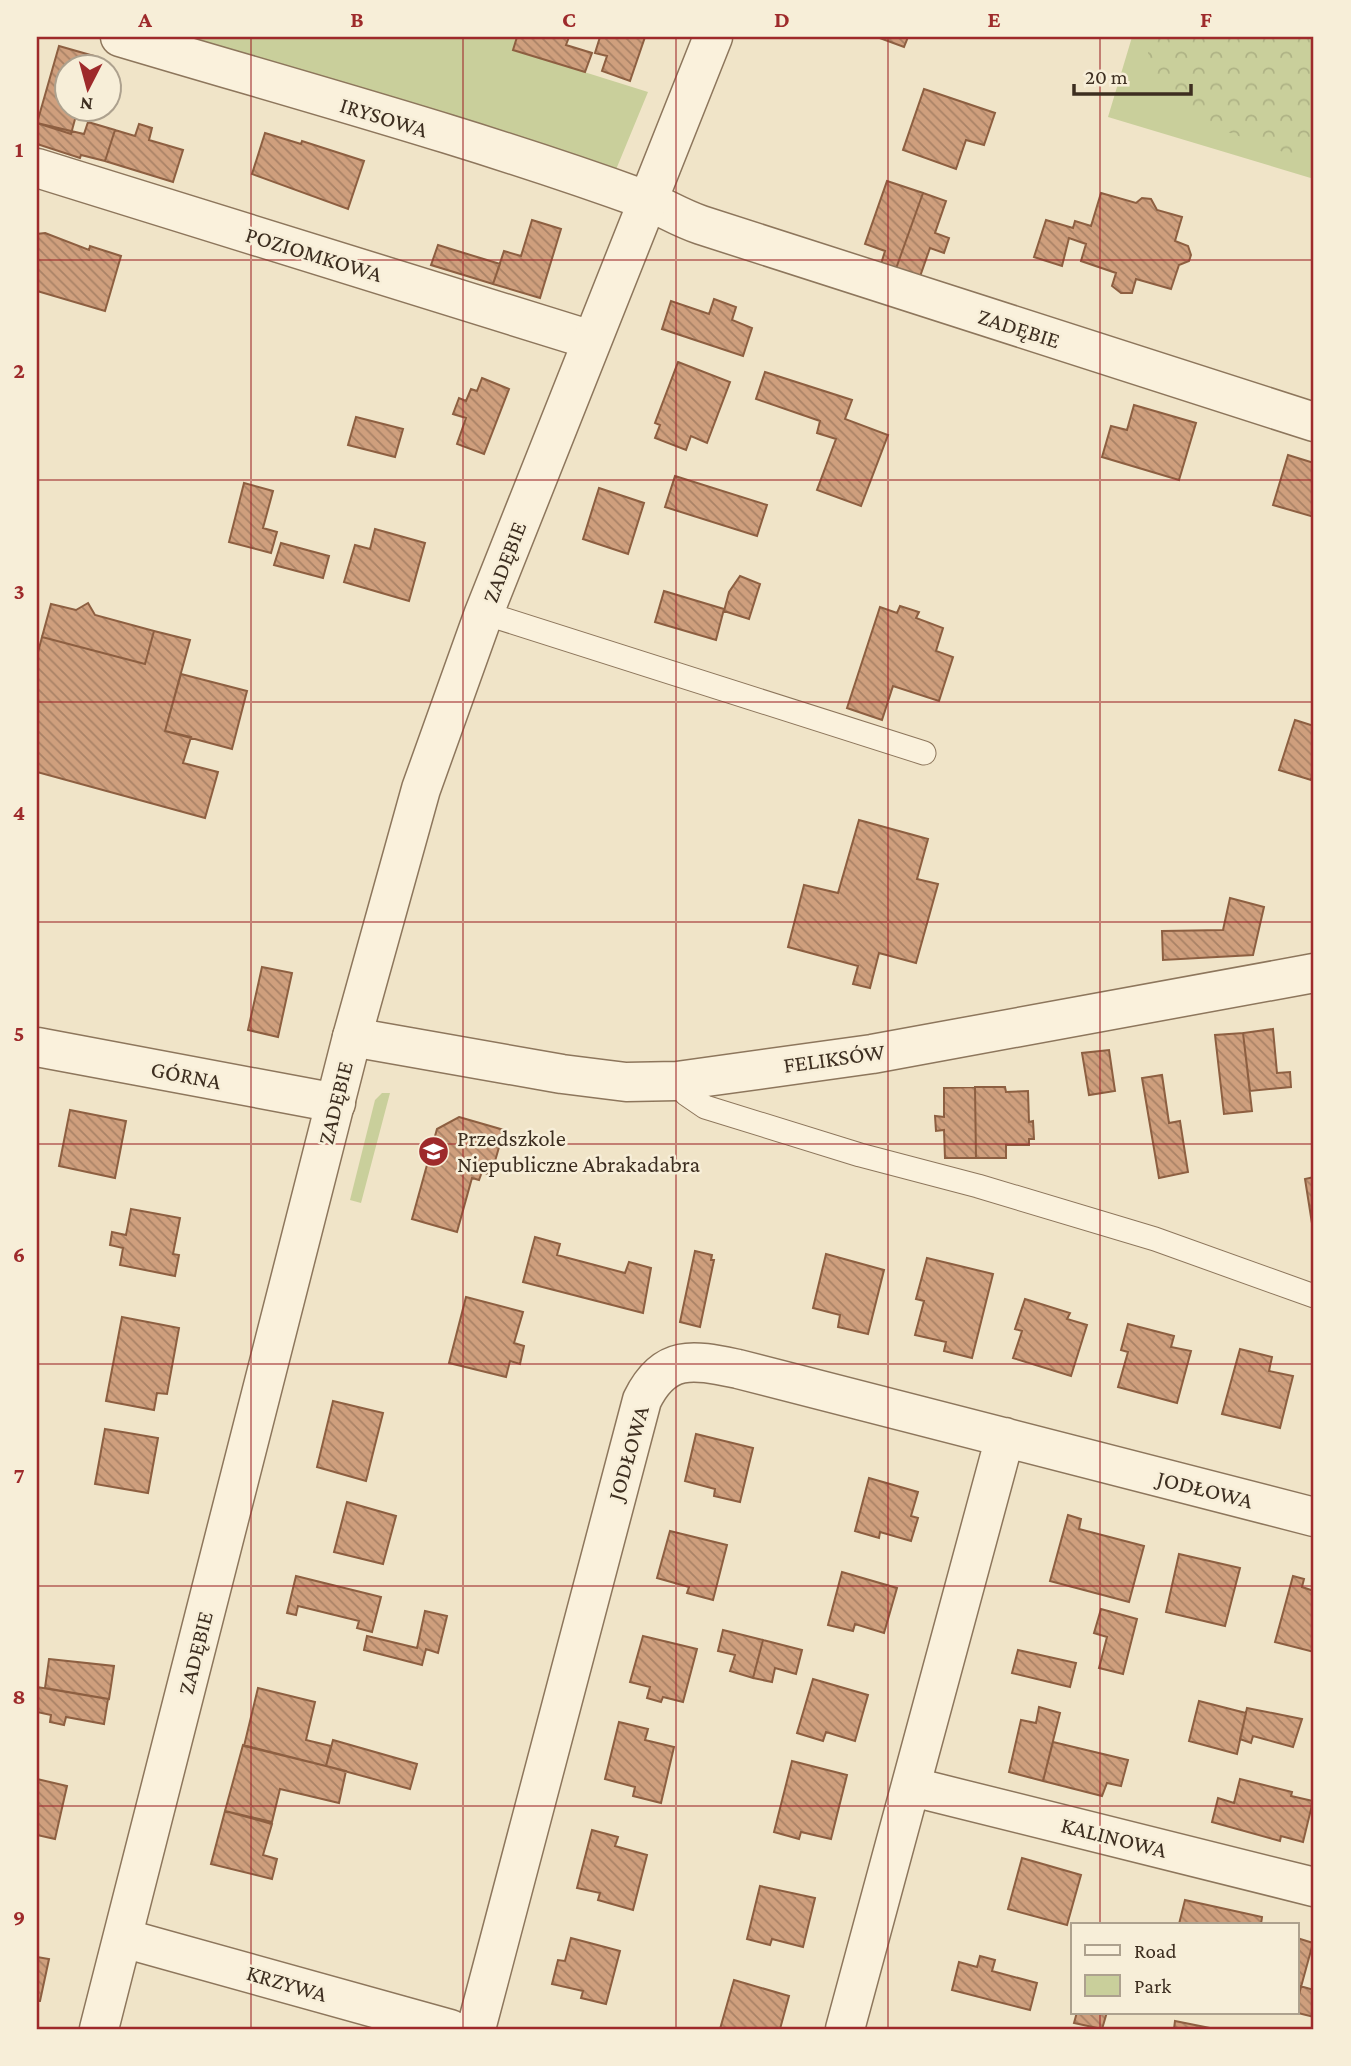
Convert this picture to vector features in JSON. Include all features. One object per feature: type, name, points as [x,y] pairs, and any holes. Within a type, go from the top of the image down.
[{"type":"street","name":"IRYSOWA","points":[[120,37],[646,201]]},
{"type":"street","name":"ZADĘBIE","points":[[99,2029],[352,1037],[421,789],[484,613],[713,37]]},
{"type":"street","name":"POZIOMKOWA","points":[[37,168],[591,340]]},
{"type":"street","name":"ZADĘBIE","points":[[646,201],[673,216],[1314,422]]},
{"type":"street","name":"FELIKSÓW","points":[[352,1037],[562,1074],[626,1082],[677,1081],[872,1054],[1314,973]]},
{"type":"street","name":"GÓRNA","points":[[37,1047],[336,1103]]},
{"type":"street","name":"JODŁOWA","points":[[476,2029],[642,1400],[650,1383],[669,1366],[687,1362],[707,1363],[1314,1517]]},
{"type":"street","points":[[845,2029],[913,1787],[1005,1437]]},
{"type":"street","name":"KALINOWA","points":[[913,1787],[1314,1887]]},
{"type":"street","name":"KRZYWA","points":[[123,1938],[450,2029]]},
{"type":"lane","points":[[484,613],[924,753]]},
{"type":"lane","points":[[677,1081],[686,1094],[705,1107],[860,1155],[978,1186],[1130,1231],[1314,1296]]},
{"type":"green space","points":[[183,37],[517,37],[514,50],[648,92],[615,172]]},
{"type":"green space","points":[[1132,37],[1314,37],[1314,179],[1108,117]]},
{"type":"green space","points":[[1146,37],[1314,37],[1314,163],[1205,124],[1152,82]]},
{"type":"green space","points":[[382,1093],[390,1093],[361,1203],[350,1200],[375,1100]]},
{"type":"building","points":[[517,37],[569,37],[566,45],[592,53],[585,72],[513,50]]},
{"type":"building","points":[[600,37],[645,37],[630,81],[602,71],[607,56],[595,53]]},
{"type":"building","points":[[877,37],[908,37],[904,47]]},
{"type":"building","points":[[59,46],[80,52],[57,52]]},
{"type":"building","points":[[52,70],[52,122],[74,122],[71,134],[37,123]]},
{"type":"building","points":[[924,89],[995,113],[984,145],[966,140],[956,169],[903,150]]},
{"type":"building","points":[[88,122],[115,130],[105,161],[81,155],[80,158],[37,144],[37,123],[84,134]]},
{"type":"building","points":[[139,124],[152,128],[149,140],[183,150],[173,182],[105,161],[115,130],[135,136]]},
{"type":"building","points":[[265,133],[301,144],[302,141],[364,161],[348,209],[252,174]]},
{"type":"building","points":[[887,181],[923,193],[893,277],[881,264],[885,251],[865,244]]},
{"type":"building","points":[[923,193],[946,201],[935,233],[949,238],[944,253],[930,248],[917,285],[893,277]]},
{"type":"building","points":[[1101,193],[1136,203],[1142,198],[1151,199],[1157,210],[1182,217],[1175,241],[1188,246],[1191,255],[1189,261],[1179,265],[1171,289],[1136,279],[1132,293],[1121,293],[1112,286],[1116,273],[1081,261],[1086,244],[1069,238],[1062,266],[1034,257],[1046,220],[1073,228],[1075,221],[1091,226]]},
{"type":"building","points":[[532,220],[561,229],[540,298],[493,284],[504,251],[521,256]]},
{"type":"building","points":[[45,233],[89,250],[90,246],[121,256],[105,311],[37,291],[37,234]]},
{"type":"building","points":[[438,245],[500,264],[493,284],[431,265]]},
{"type":"building","points":[[714,299],[736,307],[732,320],[752,328],[743,356],[662,329],[671,301],[709,314]]},
{"type":"building","points":[[678,362],[730,382],[707,443],[691,436],[686,450],[655,438],[660,425],[655,423]]},
{"type":"building","points":[[765,372],[852,400],[845,419],[888,435],[861,506],[817,490],[836,439],[817,433],[820,421],[756,399]]},
{"type":"building","points":[[482,378],[509,389],[484,454],[457,444],[466,418],[453,414],[459,398],[466,401],[471,389],[477,391]]},
{"type":"building","points":[[1134,405],[1196,423],[1179,480],[1102,457],[1111,426],[1127,430]]},
{"type":"building","points":[[356,417],[403,429],[395,457],[348,445]]},
{"type":"building","points":[[1288,455],[1314,463],[1314,517],[1273,505]]},
{"type":"building","points":[[675,476],[767,505],[757,536],[665,507]]},
{"type":"building","points":[[244,483],[273,491],[263,528],[277,532],[271,553],[229,542]]},
{"type":"building","points":[[599,488],[644,503],[628,554],[583,539]]},
{"type":"building","points":[[375,529],[425,543],[409,601],[344,582],[355,545],[370,549]]},
{"type":"building","points":[[281,543],[329,556],[323,578],[274,565]]},
{"type":"building","points":[[740,576],[760,584],[749,619],[724,611],[729,592]]},
{"type":"building","points":[[664,591],[724,609],[716,640],[655,622]]},
{"type":"building","points":[[88,603],[95,615],[154,631],[145,664],[42,637],[51,604],[76,610]]},
{"type":"building","points":[[900,606],[919,612],[916,618],[943,628],[936,651],[953,657],[939,701],[893,686],[882,720],[847,708],[880,607],[897,613]]},
{"type":"building","points":[[154,631],[190,640],[165,731],[191,737],[183,763],[218,772],[205,818],[37,772],[37,656],[42,637],[145,664]]},
{"type":"building","points":[[181,674],[247,691],[232,749],[165,731]]},
{"type":"building","points":[[1295,720],[1314,726],[1314,769],[1311,780],[1279,770]]},
{"type":"building","points":[[859,820],[928,839],[917,879],[938,884],[916,963],[879,953],[870,988],[853,984],[858,966],[788,947],[804,885],[838,893]]},
{"type":"building","points":[[1230,898],[1264,907],[1253,955],[1163,960],[1162,931],[1223,930]]},
{"type":"building","points":[[262,967],[292,973],[278,1037],[248,1030]]},
{"type":"building","points":[[1273,1029],[1277,1073],[1290,1072],[1291,1087],[1250,1091],[1243,1033]]},
{"type":"building","points":[[1243,1033],[1252,1111],[1224,1114],[1215,1035]]},
{"type":"building","points":[[1109,1050],[1115,1091],[1089,1095],[1082,1053]]},
{"type":"building","points":[[1162,1075],[1169,1123],[1180,1121],[1188,1172],[1159,1178],[1142,1078]]},
{"type":"building","points":[[975,1087],[976,1158],[945,1158],[944,1130],[936,1131],[935,1116],[944,1117],[944,1088]]},
{"type":"building","points":[[975,1087],[1005,1087],[1006,1092],[1028,1091],[1029,1122],[1033,1121],[1034,1139],[1029,1139],[1029,1145],[1006,1145],[1006,1158],[976,1158]]},
{"type":"building","points":[[70,1110],[126,1121],[115,1178],[59,1166]]},
{"type":"building","points":[[459,1117],[504,1130],[491,1175],[482,1172],[479,1180],[472,1178],[457,1232],[412,1219],[437,1129]]},
{"type":"building","points":[[1314,1177],[1314,1236],[1305,1179]]},
{"type":"building","points":[[131,1209],[180,1218],[173,1254],[179,1255],[175,1276],[120,1265],[123,1248],[110,1245],[112,1232],[126,1235]]},
{"type":"building","points":[[535,1237],[560,1244],[557,1255],[625,1273],[629,1262],[651,1268],[643,1313],[523,1282]]},
{"type":"building","points":[[695,1251],[712,1255],[711,1260],[714,1260],[700,1327],[680,1322]]},
{"type":"building","points":[[826,1254],[884,1270],[868,1334],[838,1327],[840,1315],[813,1308]]},
{"type":"building","points":[[927,1258],[993,1274],[972,1358],[944,1351],[946,1342],[915,1335],[924,1301],[916,1299]]},
{"type":"building","points":[[466,1297],[523,1312],[514,1343],[524,1346],[520,1364],[510,1361],[506,1377],[449,1363]]},
{"type":"building","points":[[1025,1299],[1070,1313],[1067,1319],[1087,1325],[1071,1376],[1013,1358],[1022,1331],[1015,1329]]},
{"type":"building","points":[[122,1317],[179,1328],[167,1394],[157,1393],[154,1410],[106,1401]]},
{"type":"building","points":[[1128,1324],[1174,1336],[1171,1347],[1191,1351],[1177,1403],[1118,1387],[1128,1352],[1121,1350]]},
{"type":"building","points":[[1240,1349],[1272,1357],[1269,1371],[1293,1376],[1280,1428],[1222,1414]]},
{"type":"building","points":[[333,1401],[383,1413],[366,1481],[317,1467]]},
{"type":"building","points":[[105,1429],[158,1438],[148,1493],[95,1484]]},
{"type":"building","points":[[696,1434],[753,1448],[740,1502],[714,1496],[715,1489],[685,1481]]},
{"type":"building","points":[[869,1478],[918,1492],[911,1516],[918,1518],[911,1541],[880,1532],[879,1538],[855,1531]]},
{"type":"building","points":[[347,1502],[396,1516],[383,1564],[334,1552]]},
{"type":"building","points":[[1068,1515],[1081,1519],[1079,1529],[1144,1546],[1129,1602],[1050,1581]]},
{"type":"building","points":[[670,1531],[727,1545],[713,1600],[687,1593],[689,1587],[657,1578]]},
{"type":"building","points":[[1179,1554],[1240,1568],[1225,1626],[1166,1612]]},
{"type":"building","points":[[842,1572],[897,1588],[884,1633],[855,1624],[853,1631],[828,1625]]},
{"type":"building","points":[[296,1576],[381,1597],[372,1632],[357,1628],[359,1621],[298,1606],[296,1615],[287,1613]]},
{"type":"building","points":[[1293,1576],[1304,1579],[1302,1587],[1314,1591],[1314,1652],[1275,1642]]},
{"type":"building","points":[[1101,1609],[1137,1619],[1123,1674],[1099,1668],[1107,1637],[1094,1633]]},
{"type":"building","points":[[425,1611],[447,1616],[438,1653],[426,1649],[422,1665],[364,1650],[367,1636],[417,1648]]},
{"type":"building","points":[[723,1630],[763,1640],[753,1678],[730,1671],[735,1655],[718,1651]]},
{"type":"building","points":[[643,1636],[697,1649],[683,1702],[663,1697],[661,1702],[647,1698],[650,1687],[630,1682]]},
{"type":"building","points":[[763,1640],[802,1650],[796,1674],[775,1668],[772,1682],[753,1678]]},
{"type":"building","points":[[1018,1650],[1076,1663],[1070,1687],[1012,1673]]},
{"type":"building","points":[[49,1659],[114,1666],[109,1699],[45,1688]]},
{"type":"building","points":[[813,1679],[868,1695],[855,1741],[826,1732],[823,1741],[797,1733]]},
{"type":"building","points":[[37,1687],[108,1699],[104,1724],[66,1717],[64,1725],[50,1722],[51,1715],[37,1712]]},
{"type":"building","points":[[258,1688],[315,1702],[306,1740],[331,1746],[326,1766],[244,1746]]},
{"type":"building","points":[[1199,1701],[1246,1713],[1237,1754],[1189,1741]]},
{"type":"building","points":[[1039,1707],[1060,1713],[1043,1781],[1009,1772],[1021,1720],[1036,1723]]},
{"type":"building","points":[[1247,1708],[1302,1719],[1293,1747],[1253,1736],[1251,1743],[1240,1739]]},
{"type":"building","points":[[619,1722],[648,1729],[645,1740],[674,1747],[661,1803],[633,1796],[635,1787],[605,1779]]},
{"type":"building","points":[[333,1740],[417,1764],[410,1789],[326,1766]]},
{"type":"building","points":[[1053,1742],[1128,1760],[1121,1786],[1107,1783],[1102,1796],[1043,1781]]},
{"type":"building","points":[[243,1745],[346,1771],[339,1803],[280,1789],[272,1822],[225,1811]]},
{"type":"building","points":[[792,1761],[847,1775],[831,1839],[801,1832],[799,1839],[774,1832]]},
{"type":"building","points":[[37,1779],[67,1786],[55,1839],[37,1835]]},
{"type":"building","points":[[1240,1779],[1292,1792],[1291,1796],[1313,1801],[1303,1842],[1281,1836],[1280,1841],[1212,1822],[1218,1798],[1234,1803]]},
{"type":"building","points":[[225,1811],[272,1824],[263,1855],[277,1859],[272,1879],[211,1864]]},
{"type":"building","points":[[592,1830],[618,1837],[615,1846],[647,1855],[633,1910],[598,1900],[600,1893],[577,1888]]},
{"type":"building","points":[[1022,1858],[1081,1875],[1067,1925],[1008,1909]]},
{"type":"building","points":[[760,1886],[815,1898],[803,1947],[772,1939],[770,1945],[747,1939]]},
{"type":"building","points":[[1185,1900],[1262,1917],[1261,1923],[1179,1923]]},
{"type":"building","points":[[571,1938],[620,1951],[606,2004],[581,1998],[583,1991],[552,1984],[558,1960],[565,1961]]},
{"type":"building","points":[[1298,1938],[1313,1943],[1298,1998]]},
{"type":"building","points":[[980,1956],[995,1960],[992,1971],[1037,1983],[1030,2010],[952,1990],[959,1962],[977,1967]]},
{"type":"building","points":[[37,1957],[49,1959],[40,2001],[37,2001]]},
{"type":"building","points":[[734,1980],[789,1996],[780,2029],[720,2029]]},
{"type":"building","points":[[1300,1986],[1314,1990],[1314,2017],[1298,2013]]},
{"type":"building","points":[[1076,2014],[1106,2014],[1102,2029],[1074,2023]]},
{"type":"building","points":[[1175,2021],[1215,2029],[1174,2029]]},
{"type":"place","name":"Przedszkole Niepubliczne Abrakadabra","points":[[434,1151]]}]
